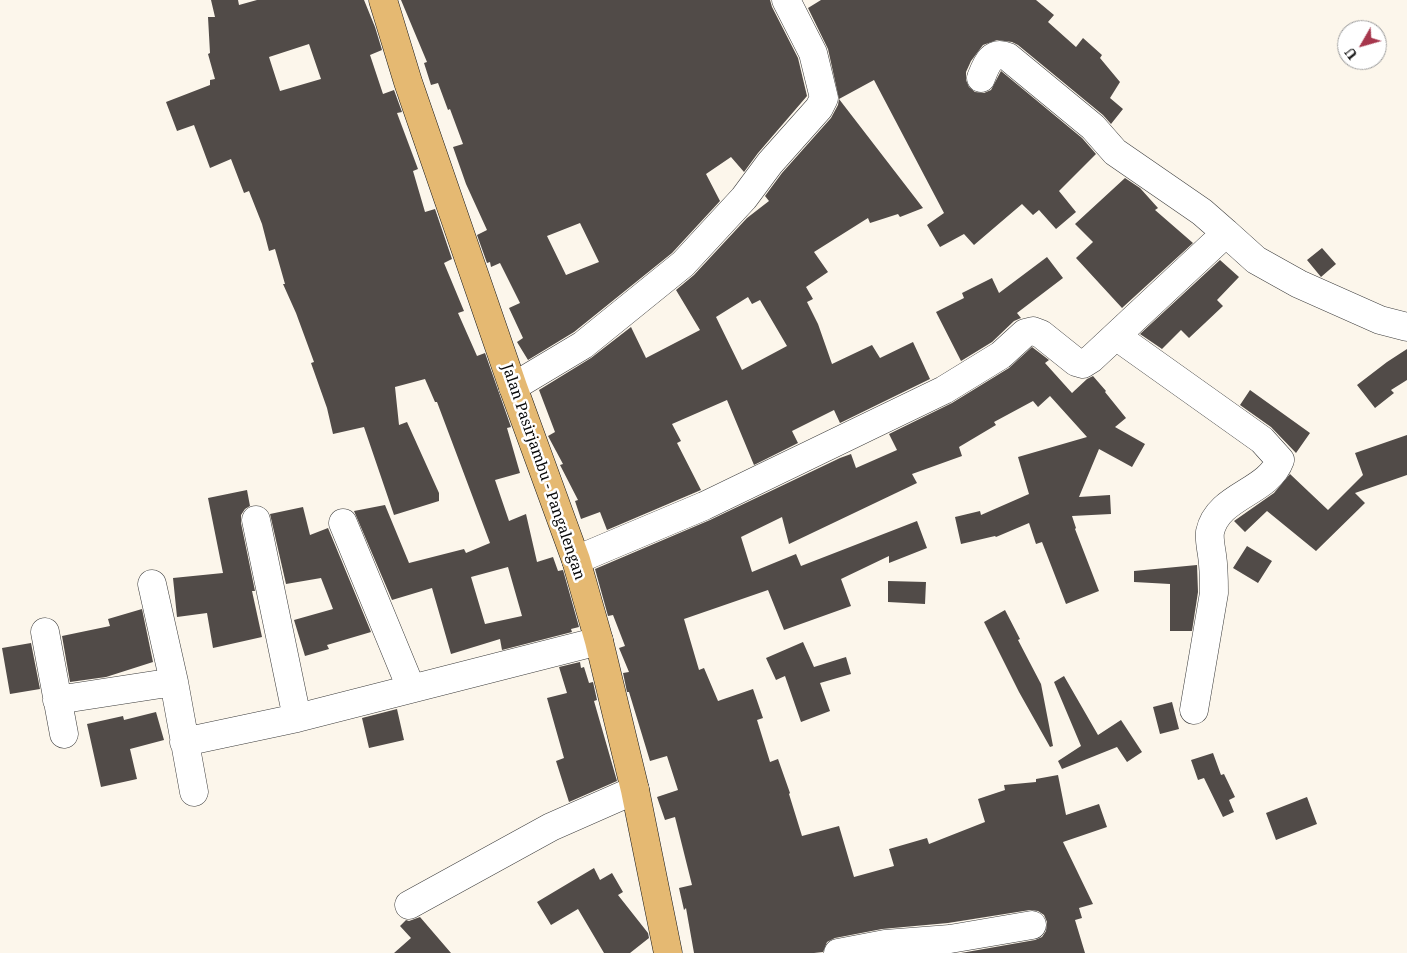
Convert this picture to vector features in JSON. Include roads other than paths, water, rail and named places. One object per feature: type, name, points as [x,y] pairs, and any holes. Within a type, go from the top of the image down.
[{"type":"main road","name":"Jalan Pasirjambu - Pangalengan","points":[[383,0],[408,82],[513,387],[576,560],[599,641],[636,790],[668,953]]},
{"type":"street","points":[[513,387],[583,344],[683,264],[744,198],[770,163],[819,108],[824,98],[813,54],[786,0]]},
{"type":"street","points":[[981,78],[985,66],[995,56],[1001,54],[1008,57],[1093,127],[1115,152],[1202,212],[1256,260],[1299,284],[1380,320],[1407,327]]},
{"type":"street","points":[[576,560],[704,506],[935,394],[1000,354],[1025,333],[1033,331],[1041,334],[1069,358],[1083,364],[1091,360],[1226,232]]},
{"type":"street","points":[[1116,336],[1262,440],[1280,460],[1277,468],[1268,478],[1222,509],[1214,519],[1210,534],[1214,593],[1194,710]]},
{"type":"street","points":[[256,520],[298,718]]},
{"type":"street","points":[[343,522],[411,688]]},
{"type":"street","points":[[152,584],[174,682],[194,792]]},
{"type":"street","points":[[45,632],[64,734]]},
{"type":"street","points":[[184,742],[298,718],[599,641]]},
{"type":"street","points":[[58,700],[174,682]]},
{"type":"street","points":[[409,905],[551,827],[636,790]]},
{"type":"street","points":[[838,953],[885,944],[950,939],[1032,925]]}]
